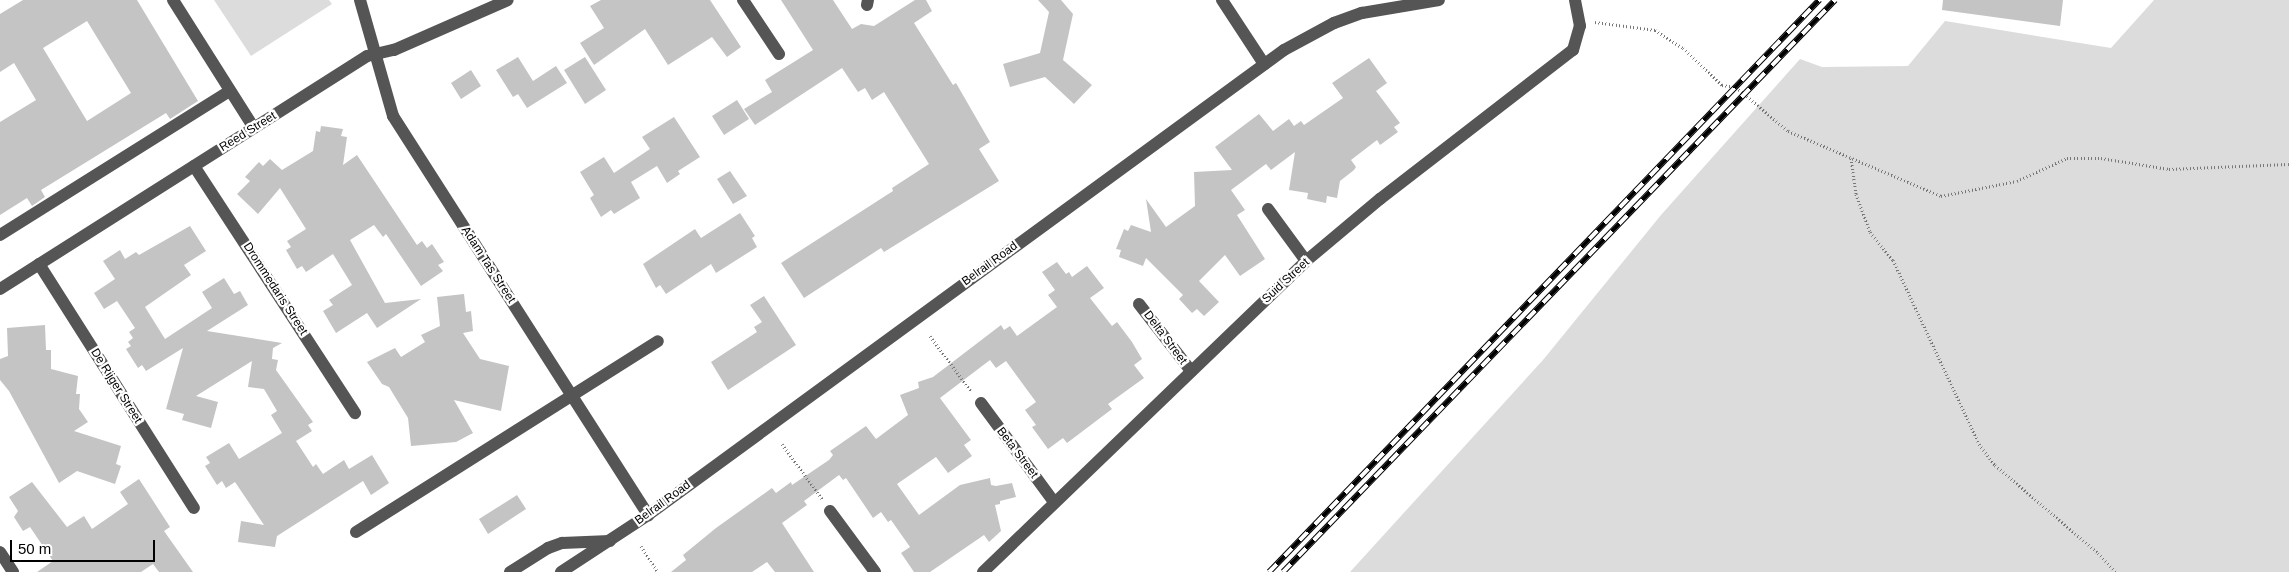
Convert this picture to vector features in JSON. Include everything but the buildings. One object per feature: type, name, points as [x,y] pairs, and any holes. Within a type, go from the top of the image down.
[{"type":"street","points":[[173,0],[254,128]]},
{"type":"street","name":"Adam Tas Street","points":[[360,0],[387,99],[412,148],[574,396],[648,515]]},
{"type":"street","name":"Reed Street","points":[[0,288],[367,56],[394,50],[508,0]]},
{"type":"street","points":[[743,0],[779,54]]},
{"type":"street","points":[[1222,0],[1264,64]]},
{"type":"street","name":"Belrail Road","points":[[561,572],[648,515],[1264,64],[1334,23],[1392,6],[1439,0]]},
{"type":"street","name":"Suid Street","points":[[983,572],[1306,261],[1380,199],[1572,50],[1580,26],[1575,0]]},
{"type":"street","points":[[0,235],[230,91]]},
{"type":"street","name":"Drommedaris Street","points":[[194,166],[355,413]]},
{"type":"street","points":[[1268,210],[1306,261]]},
{"type":"street","name":"De Rijger Street","points":[[39,264],[194,508]]},
{"type":"street","name":"Delta Street","points":[[1139,304],[1190,371]]},
{"type":"street","points":[[356,532],[574,396],[658,341]]},
{"type":"street","name":"Beta Street","points":[[981,403],[1054,502]]},
{"type":"street","points":[[830,511],[875,572]]},
{"type":"street","points":[[510,572],[548,548],[562,543],[610,541]]},
{"type":"street","points":[[0,552],[13,572]]},
{"type":"path","points":[[1593,22],[1655,30],[1683,48],[1722,85],[1736,87],[1788,131],[1851,157],[1895,179],[1941,196],[2017,181],[2067,158],[2101,158],[2169,169],[2289,164]]},
{"type":"path","points":[[1851,157],[1856,194],[1870,232],[1893,260],[1979,444],[1995,465],[2098,553],[2116,572]]},
{"type":"path","points":[[930,336],[981,403]]},
{"type":"path","points":[[782,444],[830,511]]},
{"type":"path","points":[[641,546],[658,572]]},
{"type":"shaded area","points":[[214,0],[329,0],[332,4],[251,56]]},
{"type":"shaded area","points":[[2154,0],[2289,0],[2289,572],[1350,572],[1543,360],[1661,215],[1800,59],[1822,67],[1908,66],[1945,21],[2111,48]]},
{"type":"railway","points":[[1269,572],[1819,0]]},
{"type":"railway","points":[[1283,572],[1835,0]]}]
